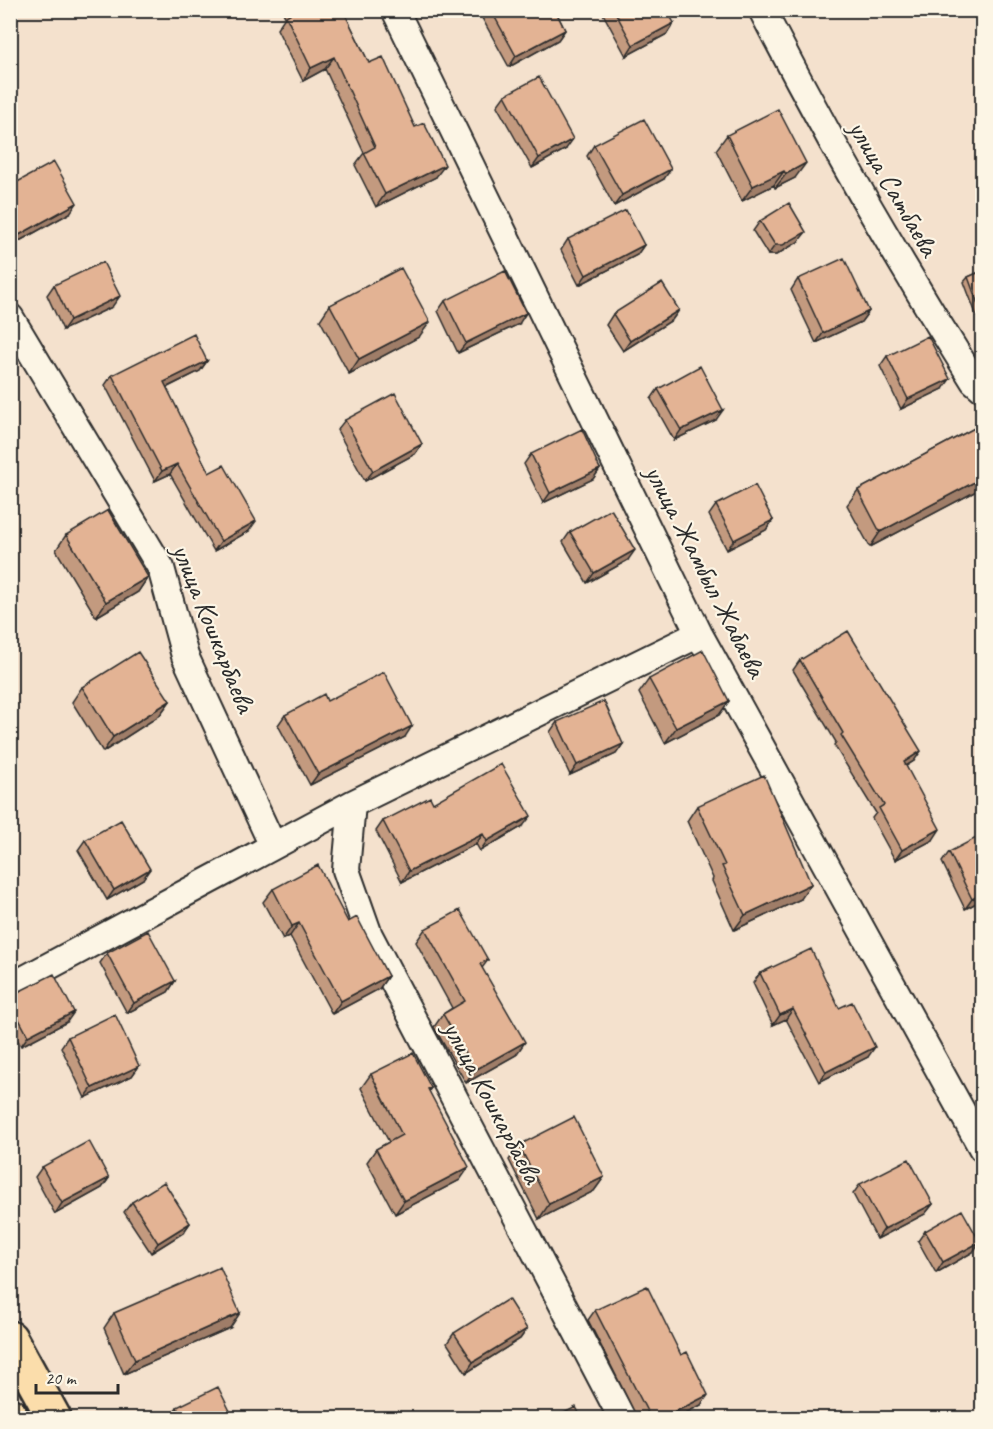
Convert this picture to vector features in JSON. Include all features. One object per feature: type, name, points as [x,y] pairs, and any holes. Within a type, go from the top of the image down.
[{"type":"highway","points":[[10,1338],[54,1419]]},
{"type":"street","name":"улица Жамбыл Жабаева","points":[[395,10],[699,634],[982,1148]]},
{"type":"street","name":"улица Сатбаева","points":[[762,10],[815,112],[909,279],[974,381],[982,388]]},
{"type":"street","name":"улица Кошкарбаева","points":[[10,317],[161,568],[185,656],[273,846]]},
{"type":"street","points":[[10,987],[352,804],[699,634]]},
{"type":"street","name":"улица Кошкарбаева","points":[[352,804],[346,870],[369,935],[622,1419]]},
{"type":"building","points":[[297,10],[343,10],[369,63],[383,57],[415,127],[424,123],[445,165],[385,194],[364,153],[375,147],[334,57],[311,68],[286,16]]},
{"type":"building","points":[[491,10],[555,10],[565,30],[516,56]]},
{"type":"building","points":[[614,10],[667,10],[674,23],[633,45]]},
{"type":"building","points":[[539,77],[573,139],[539,158],[505,95]]},
{"type":"building","points":[[778,109],[806,163],[786,174],[784,171],[753,186],[727,135]]},
{"type":"building","points":[[644,119],[671,169],[622,195],[594,145]]},
{"type":"building","points":[[54,162],[77,203],[19,235],[10,220],[10,186]]},
{"type":"building","points":[[789,203],[806,232],[783,245],[775,245],[760,221]]},
{"type":"building","points":[[626,210],[644,245],[586,275],[568,239]]},
{"type":"building","points":[[844,258],[869,311],[823,333],[798,279]]},
{"type":"building","points":[[103,262],[120,296],[70,320],[54,285]]},
{"type":"building","points":[[401,268],[430,322],[359,359],[330,305]]},
{"type":"building","points":[[505,271],[526,313],[466,343],[445,301]]},
{"type":"building","points":[[982,271],[982,315],[968,277]]},
{"type":"building","points":[[662,283],[679,310],[630,341],[613,314]]},
{"type":"building","points":[[194,334],[207,361],[164,382],[209,473],[224,465],[256,521],[221,541],[177,464],[162,471],[112,375]]},
{"type":"building","points":[[928,336],[950,379],[908,399],[887,356]]},
{"type":"building","points":[[700,366],[723,410],[681,430],[658,389]]},
{"type":"building","points":[[395,393],[422,444],[373,471],[345,420]]},
{"type":"building","points":[[982,424],[982,478],[880,532],[858,490]]},
{"type":"building","points":[[582,429],[600,469],[550,493],[531,454]]},
{"type":"building","points":[[755,485],[773,520],[734,540],[716,505]]},
{"type":"building","points":[[611,509],[635,550],[594,573],[570,532]]},
{"type":"building","points":[[108,510],[148,577],[106,602],[66,535]]},
{"type":"building","points":[[848,631],[921,751],[904,762],[940,829],[902,850],[879,808],[884,805],[841,735],[843,733],[800,660]]},
{"type":"building","points":[[703,650],[729,701],[676,728],[649,679]]},
{"type":"building","points":[[138,652],[170,701],[113,737],[82,687]]},
{"type":"building","points":[[384,672],[412,726],[318,774],[285,715],[324,694],[327,701]]},
{"type":"building","points":[[604,701],[623,744],[577,765],[557,722]]},
{"type":"building","points":[[501,764],[531,816],[487,841],[483,834],[409,871],[383,821],[430,797],[433,803]]},
{"type":"building","points":[[764,775],[811,884],[745,915],[722,866],[725,865],[697,806]]},
{"type":"building","points":[[121,820],[150,869],[114,890],[85,840]]},
{"type":"building","points":[[982,835],[982,894],[972,899],[949,852]]},
{"type":"building","points":[[318,865],[348,922],[357,917],[388,976],[341,1001],[299,923],[292,926],[273,889]]},
{"type":"building","points":[[460,910],[488,960],[480,964],[525,1042],[475,1070],[443,1014],[465,1001],[425,929]]},
{"type":"building","points":[[148,931],[175,981],[134,1003],[107,953]]},
{"type":"building","points":[[811,949],[839,1008],[852,1002],[875,1047],[826,1072],[793,1009],[780,1015],[760,973]]},
{"type":"building","points":[[54,974],[74,1012],[28,1036],[10,1002],[10,996]]},
{"type":"building","points":[[115,1014],[139,1066],[92,1088],[68,1037]]},
{"type":"building","points":[[413,1053],[431,1088],[428,1089],[469,1167],[404,1201],[376,1149],[402,1135],[371,1074]]},
{"type":"building","points":[[574,1117],[604,1177],[549,1204],[519,1145]]},
{"type":"building","points":[[89,1141],[109,1178],[62,1203],[42,1167]]},
{"type":"building","points":[[909,1159],[933,1204],[884,1229],[860,1184]]},
{"type":"building","points":[[164,1182],[190,1223],[158,1243],[132,1202]]},
{"type":"building","points":[[962,1210],[980,1242],[943,1262],[925,1231]]},
{"type":"building","points":[[220,1267],[240,1313],[135,1360],[114,1313]]},
{"type":"building","points":[[647,1286],[681,1355],[687,1352],[708,1395],[661,1419],[651,1419],[595,1310]]},
{"type":"building","points":[[508,1299],[527,1329],[473,1362],[454,1333]]},
{"type":"building","points":[[218,1387],[234,1419],[183,1419],[177,1407]]},
{"type":"building","points":[[576,1407],[582,1419],[552,1419]]}]
